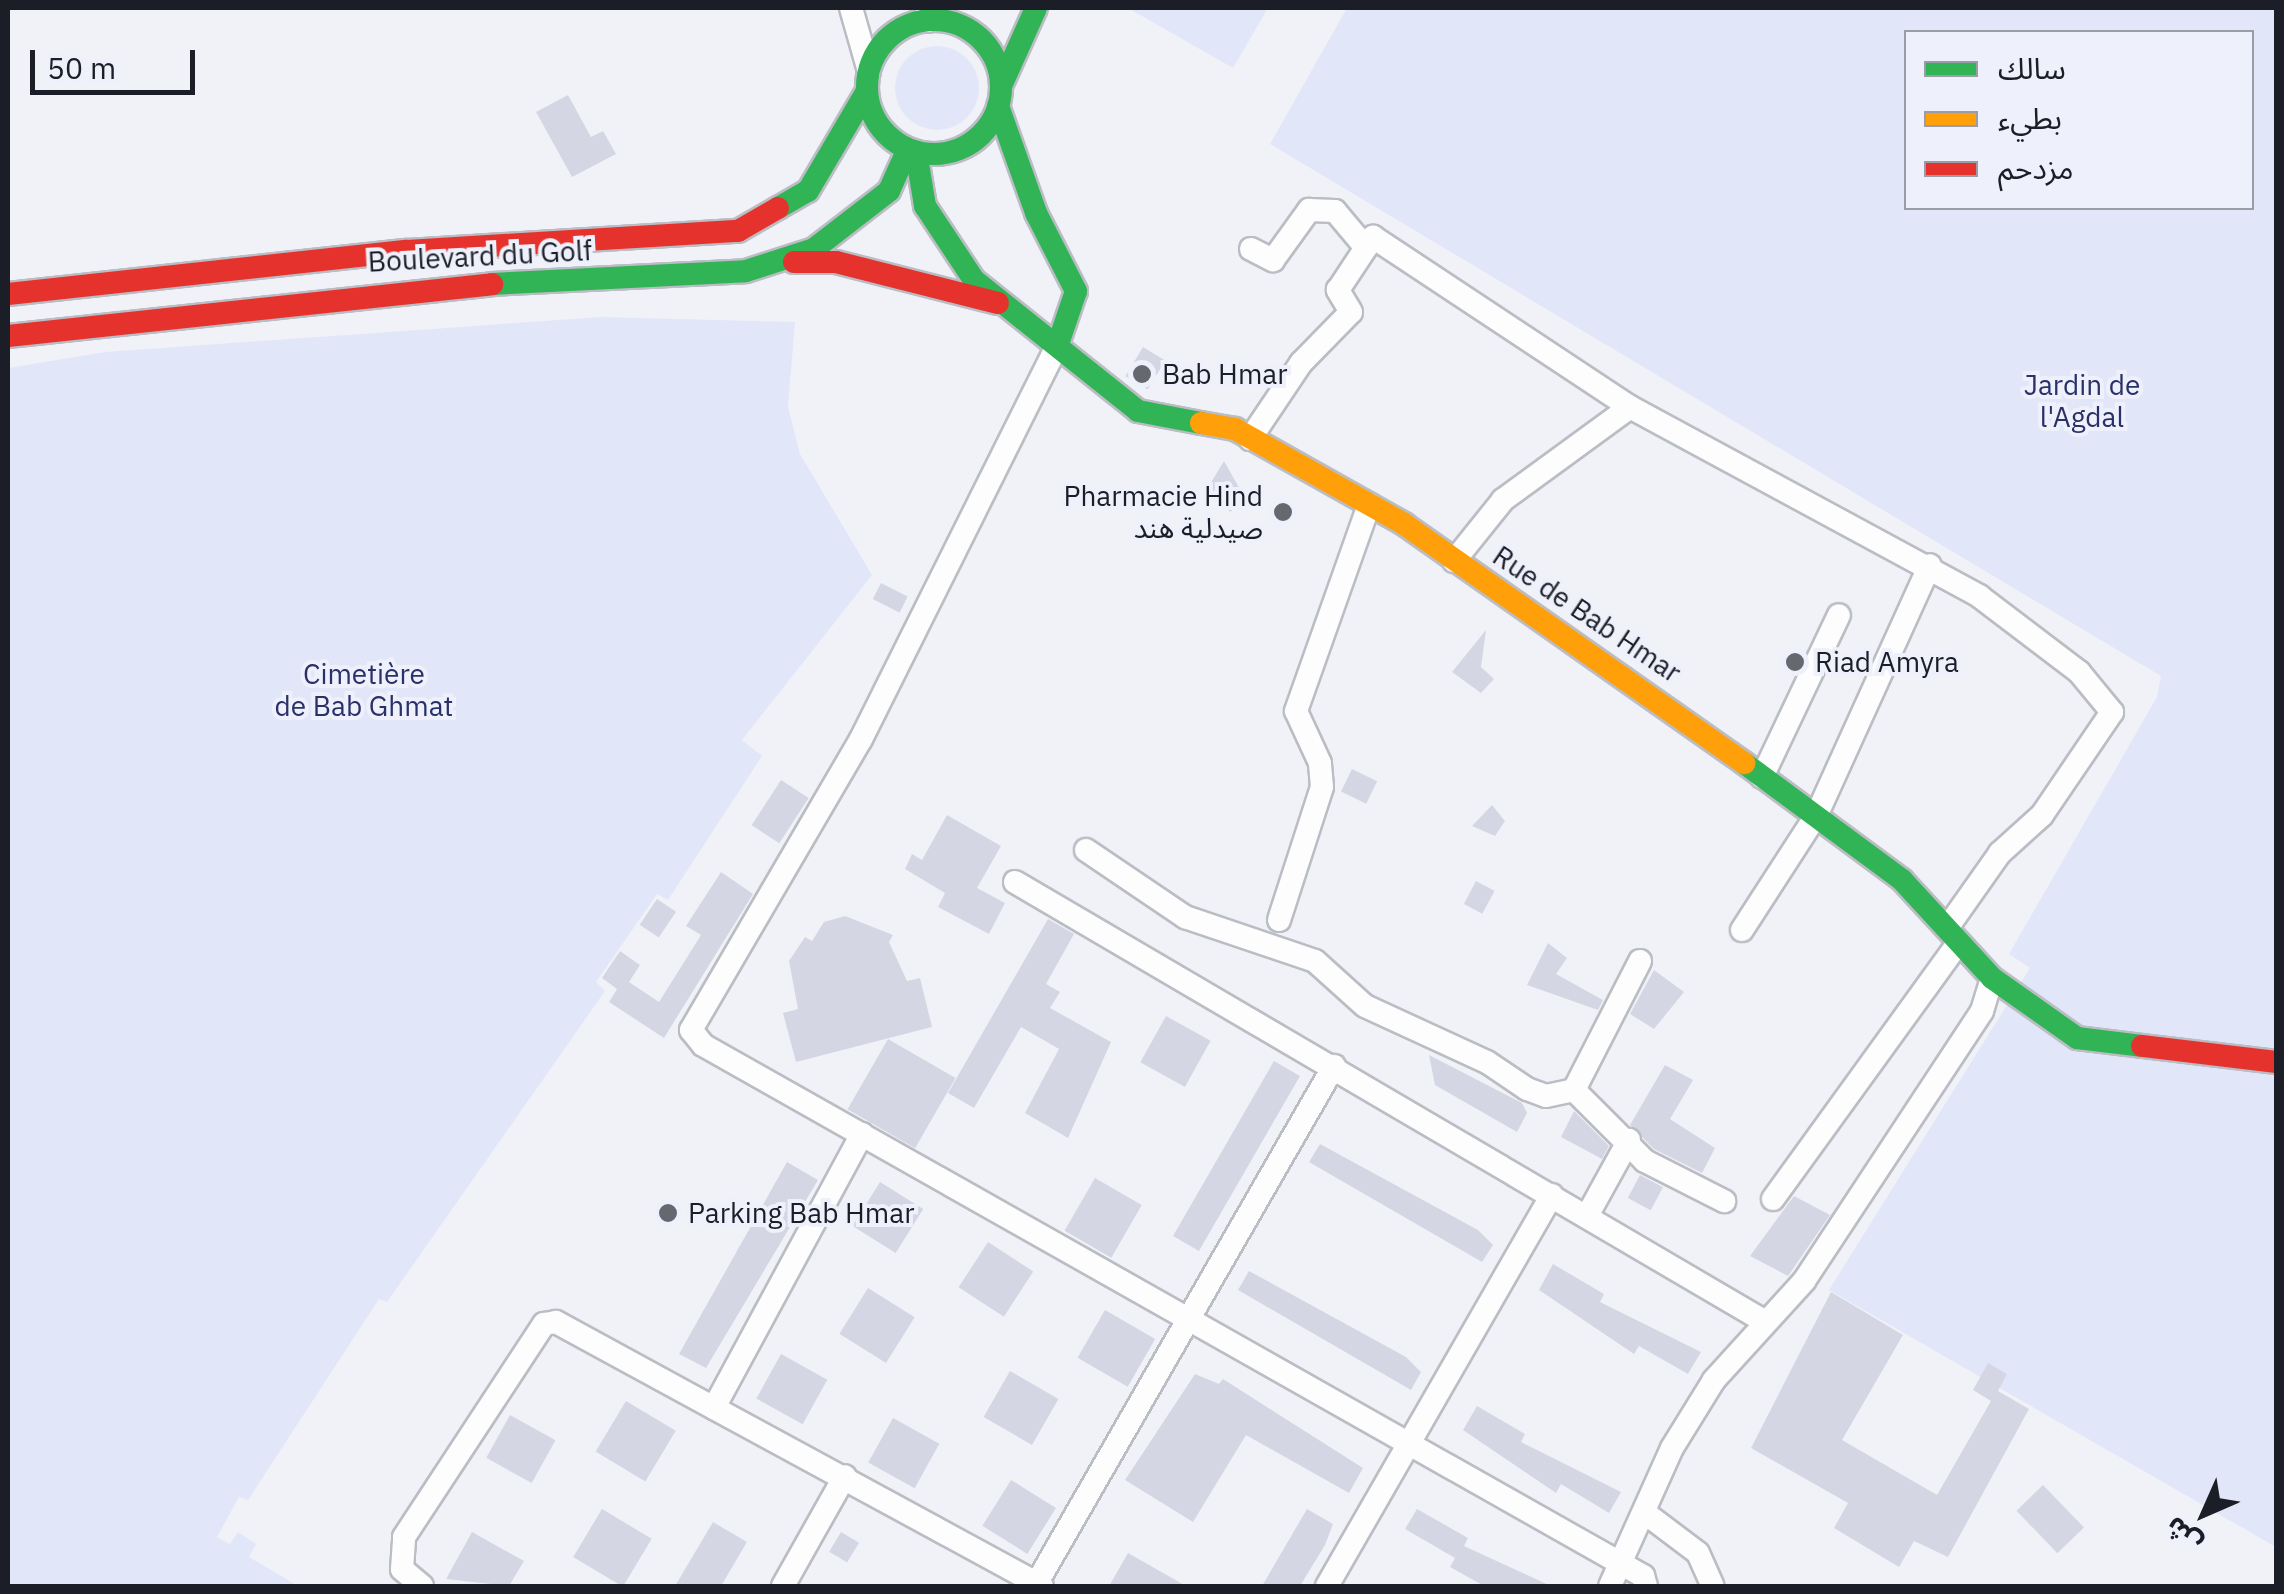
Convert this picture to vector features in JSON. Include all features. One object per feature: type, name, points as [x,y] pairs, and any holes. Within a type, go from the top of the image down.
[{"type":"main road","points":[[1036,8],[999,96],[970,144],[941,155],[912,151],[882,130],[868,81],[894,33],[933,14],[982,41],[999,96],[1036,213],[1076,291],[1058,344]]},
{"type":"main road","name":"Boulevard du Golf","points":[[8,294],[407,250],[738,231],[808,191],[868,81]]},
{"type":"main road","name":"Boulevard du Golf","points":[[8,336],[396,289],[746,271],[781,262],[823,243],[878,200],[912,151]]},
{"type":"main road","name":"Rue de Bab Hmar","points":[[912,151],[919,190],[934,222],[999,304],[1058,344],[1138,411],[1235,429],[1369,504],[1816,814],[1992,978],[2076,1038],[2276,1062]]},
{"type":"main road","points":[[781,262],[836,262],[999,304]]},
{"type":"street","points":[[851,8],[868,81]]},
{"type":"street","points":[[1251,249],[1273,260],[1310,210],[1335,211],[1366,248]]},
{"type":"street","points":[[1250,440],[1313,348],[1351,312],[1338,290],[1373,237],[1630,407],[1930,566],[2079,672],[2112,712],[2042,816],[2000,853],[1952,937],[1773,1200]]},
{"type":"street","points":[[1058,344],[862,738],[692,1020],[703,1045],[1407,1448],[1614,1577],[1648,1584]]},
{"type":"street","points":[[1454,561],[1502,500],[1630,407]]},
{"type":"street","points":[[1279,920],[1322,787],[1320,763],[1296,711],[1369,504]]},
{"type":"street","points":[[1742,930],[1816,814],[1930,566]]},
{"type":"street","points":[[1762,777],[1839,614]]},
{"type":"street","points":[[1086,850],[1185,917],[1315,961],[1366,1006],[1486,1062],[1527,1090],[1546,1096],[1574,1090]]},
{"type":"street","points":[[1015,882],[1764,1321]]},
{"type":"street","points":[[1574,1090],[1640,961]]},
{"type":"street","points":[[1614,1577],[1703,1397],[1764,1321],[1804,1281],[1982,1011],[1992,978]]},
{"type":"street","points":[[422,1586],[402,1569],[404,1537],[544,1324],[556,1322],[846,1476],[1038,1586],[1334,1066]]},
{"type":"street","points":[[1574,1090],[1660,1171],[1724,1201]]},
{"type":"street","points":[[714,1408],[862,1134]]},
{"type":"street","points":[[1588,1216],[1629,1140]]},
{"type":"street","points":[[1328,1586],[1552,1195]]},
{"type":"street","points":[[783,1586],[846,1476]]},
{"type":"street","points":[[1645,1512],[1698,1552],[1713,1586]]},
{"type":"green space","points":[[1128,8],[1268,8],[1233,68]]},
{"type":"green space","name":"Jardin de l'Agdal","points":[[1347,8],[2276,8],[2276,1547],[1829,1290],[2030,968],[2009,954],[2157,697],[2161,676],[1270,144]]},
{"type":"green space","points":[[929,46],[945,46],[961,53],[972,64],[979,88],[976,104],[967,118],[945,130],[929,130],[913,123],[902,112],[895,96],[895,80],[902,64],[913,53]]},
{"type":"green space","name":"Cimetière de Bab Ghmat","points":[[601,317],[795,322],[788,407],[800,454],[872,575],[742,740],[762,756],[668,900],[657,894],[596,982],[605,991],[387,1302],[379,1299],[248,1500],[239,1497],[217,1537],[230,1544],[238,1532],[256,1544],[249,1557],[298,1586],[8,1586],[8,368],[105,352]]},
{"type":"building","points":[[568,95],[591,137],[603,131],[616,154],[572,177],[536,112]]},
{"type":"building","name":"Bab Hmar","points":[[1143,347],[1165,360],[1148,390],[1125,376]]},
{"type":"building","points":[[1224,461],[1242,493],[1231,512],[1204,494]]},
{"type":"building","points":[[881,583],[908,597],[900,613],[873,599]]},
{"type":"building","points":[[1486,630],[1481,667],[1494,679],[1481,693],[1452,672]]},
{"type":"building","points":[[1352,769],[1377,781],[1366,804],[1341,791]]},
{"type":"building","points":[[781,780],[809,798],[779,843],[752,825]]},
{"type":"building","points":[[1492,805],[1505,821],[1495,836],[1472,826]]},
{"type":"building","points":[[947,815],[1001,846],[977,888],[1005,903],[989,934],[938,907],[945,893],[905,869],[912,854],[922,860]]},
{"type":"building","points":[[721,872],[753,894],[664,1038],[609,1002],[617,989],[602,978],[620,951],[640,965],[629,982],[659,1002],[701,935],[686,926]]},
{"type":"building","points":[[1476,881],[1495,891],[1482,914],[1464,904]]},
{"type":"building","points":[[657,899],[676,912],[659,938],[640,925]]},
{"type":"building","points":[[845,916],[893,935],[889,942],[907,981],[920,978],[932,1027],[796,1062],[783,1013],[798,1009],[789,961],[805,937],[812,941],[824,922]]},
{"type":"building","points":[[1048,919],[1074,934],[1046,984],[1060,992],[1050,1008],[1111,1042],[1068,1138],[1025,1113],[1059,1049],[1021,1027],[974,1108],[948,1093]]},
{"type":"building","points":[[1548,943],[1567,958],[1556,974],[1603,1000],[1598,1010],[1527,985]]},
{"type":"building","points":[[1654,970],[1684,992],[1654,1029],[1630,1014]]},
{"type":"building","points":[[1166,1016],[1211,1041],[1185,1087],[1140,1062]]},
{"type":"building","points":[[888,1039],[956,1078],[915,1148],[848,1109]]},
{"type":"building","points":[[1429,1055],[1522,1103],[1527,1113],[1517,1132],[1435,1085]]},
{"type":"building","points":[[1274,1061],[1300,1076],[1199,1251],[1173,1236]]},
{"type":"building","points":[[1665,1065],[1693,1080],[1670,1119],[1715,1148],[1702,1173],[1654,1149],[1630,1125]]},
{"type":"building","points":[[1574,1111],[1609,1146],[1602,1159],[1561,1137]]},
{"type":"building","points":[[1320,1144],[1478,1230],[1493,1245],[1482,1262],[1309,1162]]},
{"type":"building","points":[[787,1162],[818,1180],[706,1368],[679,1354]]},
{"type":"building","points":[[1640,1175],[1663,1187],[1651,1210],[1628,1198]]},
{"type":"building","points":[[1095,1178],[1142,1205],[1111,1258],[1064,1231]]},
{"type":"building","points":[[880,1182],[923,1209],[896,1253],[852,1226]]},
{"type":"building","points":[[1794,1196],[1830,1215],[1788,1276],[1750,1256]]},
{"type":"building","points":[[988,1242],[1033,1271],[1004,1317],[959,1287]]},
{"type":"building","points":[[1553,1264],[1604,1294],[1600,1302],[1701,1352],[1688,1374],[1639,1346],[1634,1354],[1539,1290]]},
{"type":"building","points":[[1249,1271],[1406,1357],[1421,1372],[1411,1390],[1238,1290]]},
{"type":"building","points":[[868,1288],[915,1317],[886,1363],[839,1334]]},
{"type":"building","points":[[1831,1292],[1903,1335],[1842,1440],[1937,1495],[1991,1401],[1973,1390],[1988,1363],[2007,1374],[1998,1391],[2029,1409],[1948,1557],[1914,1541],[1899,1567],[1834,1528],[1848,1503],[1751,1448]]},
{"type":"building","points":[[1105,1310],[1155,1339],[1128,1387],[1078,1358]]},
{"type":"building","points":[[781,1354],[827,1380],[803,1424],[756,1399]]},
{"type":"building","points":[[1010,1371],[1058,1399],[1032,1445],[984,1417]]},
{"type":"building","points":[[1195,1374],[1219,1384],[1223,1379],[1363,1468],[1349,1493],[1246,1435],[1193,1522],[1125,1480]]},
{"type":"building","points":[[626,1401],[676,1431],[645,1481],[596,1452]]},
{"type":"building","points":[[1477,1406],[1525,1434],[1521,1442],[1621,1492],[1609,1513],[1561,1484],[1556,1493],[1463,1430]]},
{"type":"building","points":[[510,1415],[555,1440],[532,1483],[486,1458]]},
{"type":"building","points":[[893,1418],[939,1444],[915,1488],[868,1463]]},
{"type":"building","points":[[1011,1480],[1056,1508],[1027,1554],[982,1526]]},
{"type":"building","points":[[2043,1485],[2084,1527],[2057,1553],[2016,1511]]},
{"type":"building","points":[[602,1509],[652,1539],[623,1586],[573,1557]]},
{"type":"building","points":[[1307,1509],[1333,1524],[1325,1545],[1300,1586],[1262,1586]]},
{"type":"building","points":[[1417,1509],[1468,1538],[1464,1546],[1551,1586],[1484,1586],[1450,1567],[1455,1558],[1405,1529]]},
{"type":"building","points":[[713,1522],[747,1542],[721,1586],[675,1586]]},
{"type":"building","points":[[472,1532],[524,1561],[509,1586],[446,1579]]},
{"type":"building","points":[[841,1532],[859,1543],[847,1563],[829,1552]]},
{"type":"building","points":[[1128,1553],[1186,1586],[1109,1586]]},
{"type":"traffic: fast","points":[[1001,86],[1036,8]]},
{"type":"traffic: fast","points":[[934,20],[960,25],[981,40],[996,61],[1001,87],[996,113],[981,134],[960,149],[934,154],[908,149],[887,134],[872,113],[867,87],[872,61],[887,40],[908,25],[934,20]]},
{"type":"traffic: fast","points":[[778,208],[808,191],[867,91]]},
{"type":"traffic: fast","points":[[998,106],[1036,213],[1076,291],[1058,344]]},
{"type":"traffic: fast","points":[[492,284],[746,271],[814,249],[889,191],[908,149]]},
{"type":"traffic: fast","points":[[916,152],[925,206],[974,280],[1138,411],[1201,423]]},
{"type":"traffic: fast","points":[[1744,763],[1902,880],[1992,978],[2077,1038],[2142,1046]]},
{"type":"traffic: slow","points":[[1201,423],[1235,429],[1404,524],[1744,763]]},
{"type":"traffic: jam","points":[[8,294],[407,251],[738,231],[778,208]]},
{"type":"traffic: jam","points":[[794,262],[836,262],[998,303]]},
{"type":"traffic: jam","points":[[8,336],[492,284]]},
{"type":"traffic: jam","points":[[2142,1046],[2276,1062]]},
{"type":"place","name":"Bab Hmar","points":[[1142,374]]},
{"type":"place","name":"Pharmacie Hind صيدلية هند","points":[[1283,512]]},
{"type":"place","name":"Riad Amyra","points":[[1795,662]]},
{"type":"place","name":"Parking Bab Hmar","points":[[668,1213]]}]
